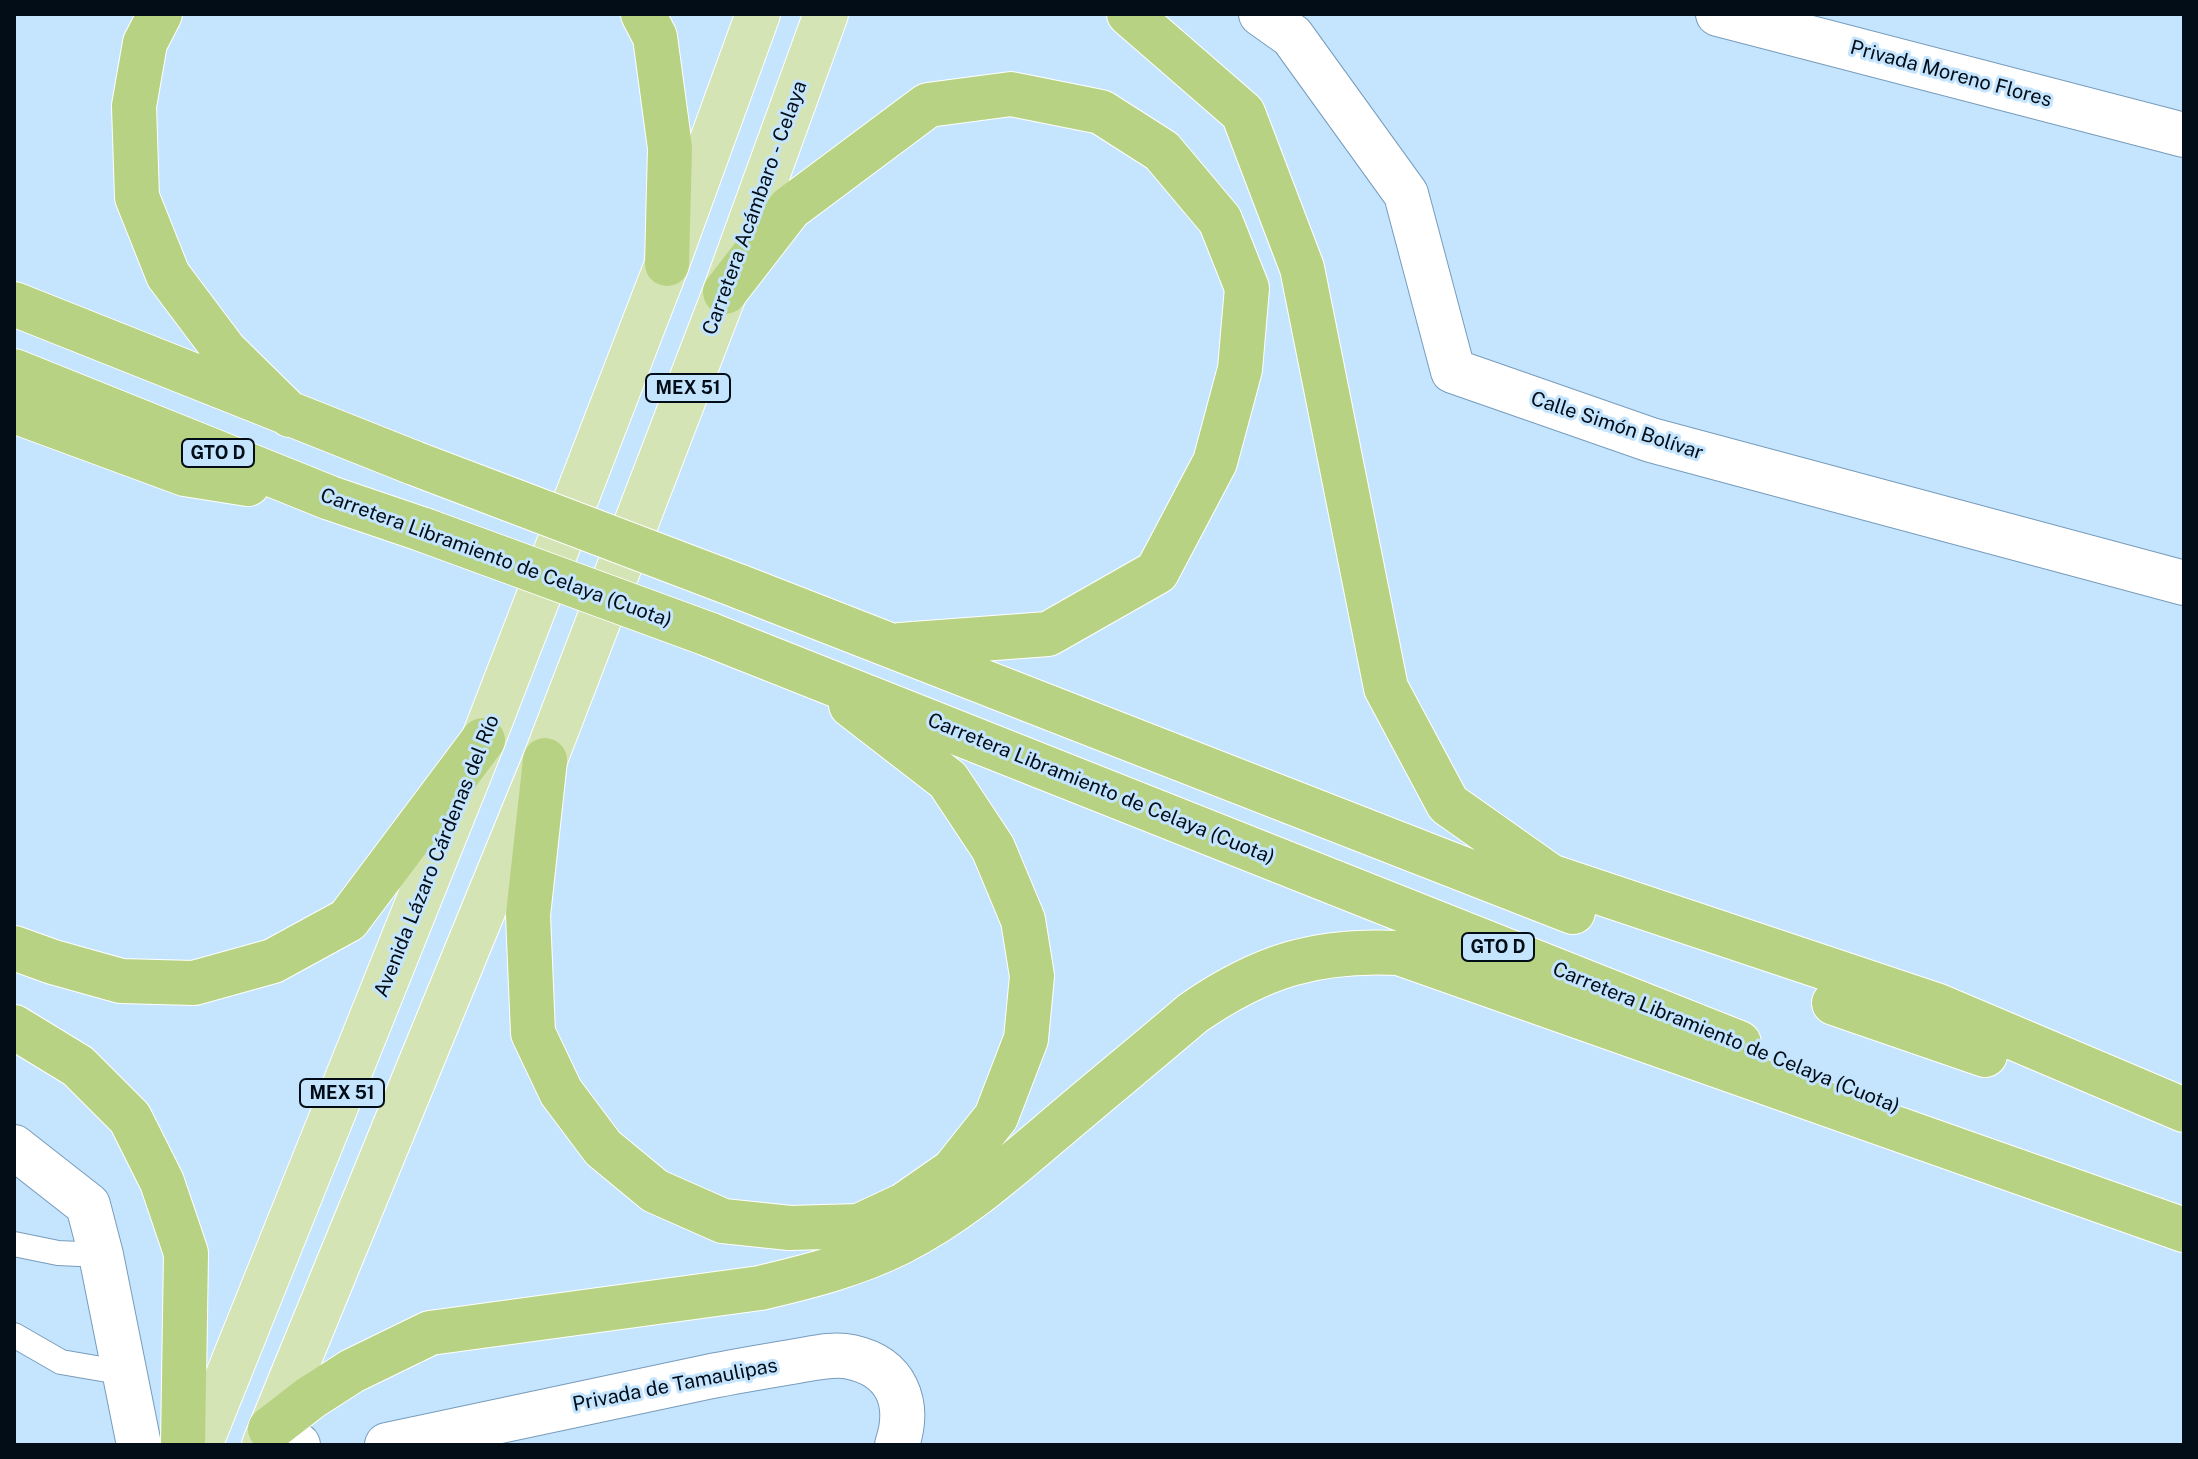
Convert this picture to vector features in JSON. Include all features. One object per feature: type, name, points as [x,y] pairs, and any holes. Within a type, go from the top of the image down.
[{"type":"highway","points":[[160,14],[145,43],[134,106],[137,197],[168,275],[225,351],[290,415]]},
{"type":"highway","points":[[643,14],[655,37],[670,148],[667,264]]},
{"type":"highway","points":[[1129,14],[1243,113],[1302,268],[1386,688],[1448,804],[1550,876],[1936,1005],[2184,1110]]},
{"type":"highway","points":[[725,292],[790,208],[928,105],[1011,94],[1101,112],[1162,151],[1220,220],[1247,288],[1240,369],[1215,462],[1157,572],[1048,634],[889,646]]},
{"type":"highway","points":[[14,304],[290,415],[1602,923],[2184,1123]]},
{"type":"highway","name":"Carretera Libramiento de Celaya (Cuota)","points":[[14,371],[330,498],[811,674],[2184,1220]]},
{"type":"highway","points":[[14,411],[185,474],[330,498]]},
{"type":"highway","points":[[545,760],[528,915],[533,1033],[561,1092],[603,1148],[655,1191],[723,1221],[790,1228],[859,1226],[904,1205],[953,1171],[996,1117],[1026,1039],[1032,976],[1023,920],[993,848],[948,780],[811,674]]},
{"type":"highway","points":[[14,948],[121,981],[194,983],[273,961],[348,920],[483,740]]},
{"type":"highway","points":[[278,1440],[310,1398],[352,1371],[430,1333],[760,1288],[853,1263],[898,1244],[978,1194],[1193,1013],[1220,994],[1249,978],[1279,967],[1340,953],[1399,953],[2184,1230]]},
{"type":"highway","points":[[14,1027],[78,1066],[130,1118],[162,1182],[186,1253],[183,1445]]},
{"type":"main road","name":"MEX 51","points":[[667,264],[758,14]]},
{"type":"main road","name":"Carretera Acámbaro - Celaya","points":[[545,760],[725,292],[826,14]]},
{"type":"main road","name":"Avenida Lázaro Cárdenas del Río","points":[[200,1445],[483,740],[667,264]]},
{"type":"main road","name":"MEX 51","points":[[278,1440],[545,760]]},
{"type":"street","name":"Calle Simón Bolívar","points":[[1261,14],[1292,36],[1406,194],[1453,371],[1651,440],[2184,583]]},
{"type":"street","name":"Privada Moreno Flores","points":[[1718,14],[2184,135]]},
{"type":"street","points":[[14,1147],[88,1205],[139,1445]]},
{"type":"street","name":"Privada de Tamaulipas","points":[[387,1445],[743,1370],[828,1356],[847,1356],[865,1361],[892,1382],[903,1410],[904,1425],[897,1445]]},
{"type":"lane","points":[[14,1244],[58,1253],[101,1255]]},
{"type":"lane","points":[[14,1335],[61,1362],[125,1373]]}]
